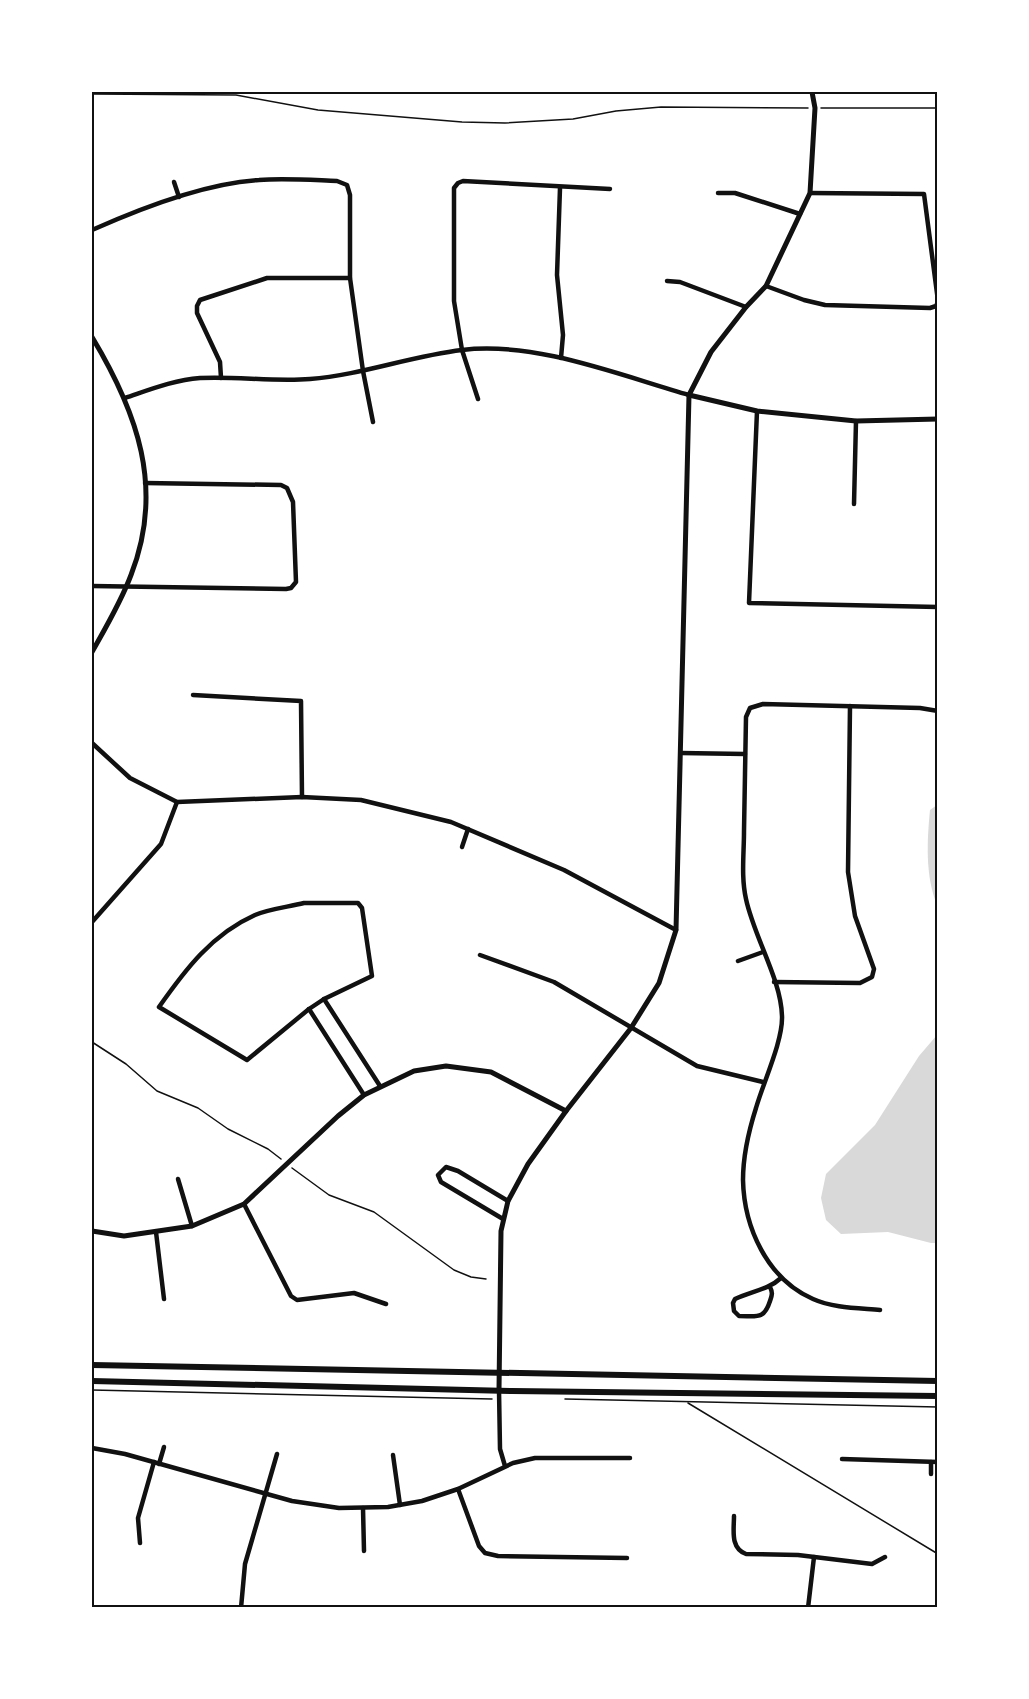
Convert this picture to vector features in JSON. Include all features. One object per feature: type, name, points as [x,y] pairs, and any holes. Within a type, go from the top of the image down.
[{"type":"main road","points":[[92,1365],[938,1381]]},
{"type":"main road","points":[[92,1381],[938,1396]]},
{"type":"street","points":[[505,1466],[500,1449],[499,1390],[503,1219],[508,1201],[528,1164],[631,1028],[659,983],[676,930],[689,395],[711,352],[746,307],[766,286],[810,193],[815,108],[812,92]]},
{"type":"street","points":[[92,230],[179,197],[217,187],[258,180],[337,181],[347,185],[350,195],[350,278],[363,371],[373,422]]},
{"type":"street","points":[[478,399],[462,350],[454,301],[454,188],[463,181],[610,189]]},
{"type":"street","points":[[174,182],[179,197]]},
{"type":"street","points":[[560,188],[557,275],[563,335],[561,358]]},
{"type":"street","points":[[718,193],[735,193],[800,214]]},
{"type":"street","points":[[766,286],[825,305],[930,308],[936,306],[938,302],[924,194],[810,193]]},
{"type":"street","points":[[221,378],[220,362],[199,319],[197,306],[205,297],[267,278],[350,278]]},
{"type":"street","points":[[667,281],[680,282],[746,307]]},
{"type":"street","points":[[92,337],[125,398],[141,447],[145,483],[144,524],[136,560],[127,587],[92,652]]},
{"type":"street","points":[[125,398],[181,381],[199,378],[310,379],[363,371],[462,350],[507,348],[561,358],[689,395],[757,411],[856,422],[938,419]]},
{"type":"street","points":[[757,411],[749,603],[938,607]]},
{"type":"street","points":[[854,504],[856,422]]},
{"type":"street","points":[[92,586],[286,590],[296,582],[293,502],[287,488],[281,485],[145,483]]},
{"type":"street","points":[[193,695],[301,701],[302,797]]},
{"type":"street","points":[[880,1310],[825,1304],[805,1295],[781,1278],[756,1240],[749,1218],[744,1189],[746,1154],[763,1082],[782,1023],[780,998],[744,889],[746,717],[750,708],[763,704],[920,708],[938,711]]},
{"type":"street","points":[[774,982],[860,983],[872,977],[873,963],[855,916],[848,872],[850,706]]},
{"type":"street","points":[[92,743],[130,777],[177,802],[302,797],[361,800],[451,822],[564,870],[676,930]]},
{"type":"street","points":[[681,753],[745,754]]},
{"type":"street","points":[[92,922],[161,844],[177,802]]},
{"type":"street","points":[[462,847],[468,829]]},
{"type":"street","points":[[304,903],[358,903],[362,908],[372,976],[324,999],[247,1060],[159,1007],[188,966],[218,938],[255,915],[304,903]]},
{"type":"street","points":[[738,961],[763,952]]},
{"type":"street","points":[[480,955],[554,982],[697,1066],[763,1082]]},
{"type":"street","points":[[324,999],[380,1086]]},
{"type":"street","points":[[309,1009],[364,1095]]},
{"type":"street","points":[[92,1231],[124,1236],[192,1226],[243,1204],[364,1095],[414,1071],[446,1066],[491,1072],[566,1111]]},
{"type":"street","points":[[503,1219],[441,1182],[438,1175],[446,1167],[458,1171],[508,1201]]},
{"type":"street","points":[[178,1179],[192,1226]]},
{"type":"street","points":[[243,1204],[289,1293],[297,1300],[354,1293],[386,1304]]},
{"type":"street","points":[[156,1232],[164,1299]]},
{"type":"street","points":[[770,1287],[772,1294],[764,1314],[746,1316],[736,1314],[733,1303],[735,1299],[770,1287],[781,1278]]},
{"type":"street","points":[[140,1543],[138,1518],[156,1463],[164,1447]]},
{"type":"street","points":[[92,1448],[109,1450],[315,1506],[363,1509],[400,1505],[458,1489],[522,1460],[547,1457],[630,1458]]},
{"type":"street","points":[[241,1608],[244,1570],[277,1454]]},
{"type":"street","points":[[393,1455],[400,1505]]},
{"type":"street","points":[[842,1460],[938,1462]]},
{"type":"street","points":[[931,1462],[931,1474]]},
{"type":"street","points":[[458,1489],[479,1546],[485,1553],[498,1556],[627,1558]]},
{"type":"street","points":[[363,1509],[364,1551]]},
{"type":"street","points":[[734,1515],[734,1541],[741,1553],[814,1557],[872,1564],[885,1557]]},
{"type":"street","points":[[808,1608],[814,1557]]},
{"type":"path","points":[[92,94],[236,95],[318,110],[462,122],[504,123],[573,119],[616,111],[661,107],[938,108]]},
{"type":"path","points":[[92,1390],[487,1399]]},
{"type":"path","points":[[557,1396],[568,1400],[938,1407]]},
{"type":"path","points":[[687,1402],[938,1554]]},
{"type":"shaded area","points":[[937,805],[937,905],[930,882],[928,846],[930,810]]},
{"type":"shaded area","points":[[937,1035],[937,1243],[888,1232],[841,1234],[826,1220],[821,1198],[826,1174],[875,1125],[919,1056]]}]
